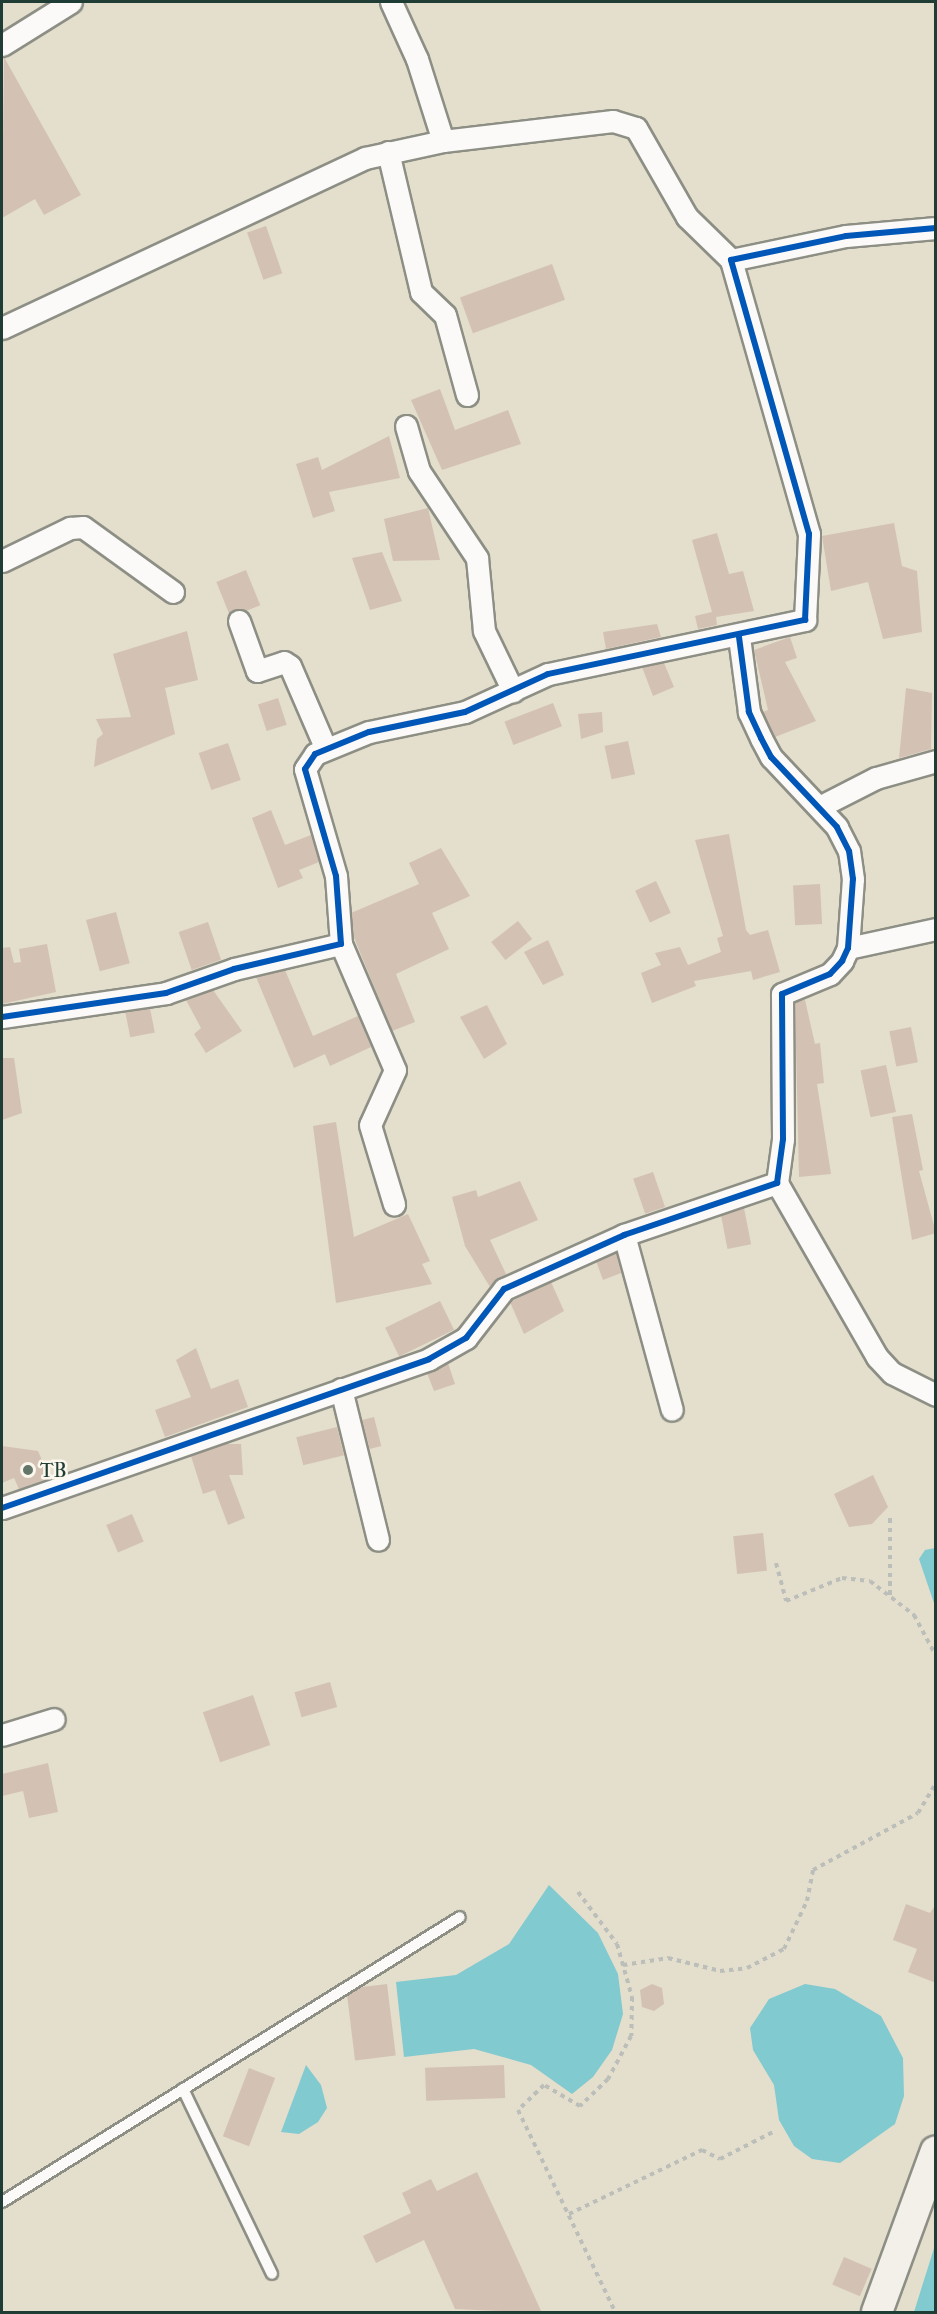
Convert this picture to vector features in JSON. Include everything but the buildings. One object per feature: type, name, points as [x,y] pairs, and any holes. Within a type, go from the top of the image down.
[{"type":"street","points":[[2,45],[71,2]]},
{"type":"street","points":[[391,2],[417,59],[442,141]]},
{"type":"street","points":[[2,328],[320,175],[388,152],[442,141],[627,123],[648,147],[687,216],[731,260],[809,534],[805,620],[738,637],[577,667],[465,712],[369,732],[326,749],[308,760],[305,769],[336,876],[341,944],[395,1070],[370,1125],[394,1204]]},
{"type":"street","points":[[388,152],[421,292],[445,315],[467,395]]},
{"type":"street","points":[[731,260],[846,236],[936,228]]},
{"type":"street","points":[[406,426],[419,471],[477,558],[486,640],[513,691]]},
{"type":"street","points":[[2,561],[70,528],[83,527],[172,592]]},
{"type":"street","points":[[239,621],[257,671],[284,662],[290,666],[326,749]]},
{"type":"street","points":[[738,637],[749,712],[761,738],[771,757],[819,807],[849,850],[848,948],[830,974],[782,994],[783,1139],[777,1183],[877,1357],[892,1373],[936,1395]]},
{"type":"street","points":[[819,807],[876,778],[936,761]]},
{"type":"street","points":[[848,948],[936,928]]},
{"type":"street","points":[[2,1017],[166,993],[234,969],[341,944]]},
{"type":"street","points":[[2,1508],[341,1389],[458,1344],[504,1289],[624,1235],[777,1183]]},
{"type":"street","points":[[624,1235],[672,1410]]},
{"type":"street","points":[[341,1389],[378,1540]]},
{"type":"street","points":[[2,1735],[54,1719]]},
{"type":"street","points":[[877,2313],[936,2151]]},
{"type":"lane","points":[[2,2202],[460,1917]]},
{"type":"lane","points":[[183,2089],[272,2274]]},
{"type":"path","points":[[890,1517],[890,1596]]},
{"type":"path","points":[[776,1563],[786,1601],[843,1578],[870,1581],[914,1615],[936,1656]]},
{"type":"path","points":[[623,1965],[668,1958],[720,1971],[747,1968],[784,1949],[807,1901],[813,1870],[918,1812],[936,1783]]},
{"type":"path","points":[[578,1892],[616,1944],[632,1997],[631,2036],[608,2079],[580,2106],[544,2085],[518,2110],[615,2313]]},
{"type":"path","points":[[569,2214],[702,2150],[720,2159],[754,2146],[773,2132]]},
{"type":"water","points":[[936,1548],[935,1606],[919,1559],[925,1550]]},
{"type":"water","points":[[549,1885],[598,1933],[618,1974],[623,2014],[612,2050],[593,2077],[572,2094],[531,2065],[474,2049],[404,2057],[396,1982],[456,1975],[509,1944]]},
{"type":"water","points":[[805,1984],[835,1989],[881,2016],[903,2058],[904,2096],[895,2124],[840,2163],[812,2159],[794,2146],[779,2120],[774,2085],[753,2050],[750,2028],[769,1999]]},
{"type":"water","points":[[306,2065],[321,2085],[327,2108],[318,2122],[299,2134],[281,2132]]},
{"type":"water","points":[[935,2245],[935,2312],[914,2312]]},
{"type":"cycle path","points":[[2,1017],[166,993],[234,969],[341,944],[336,876],[305,769],[315,754],[369,732],[465,712],[548,674],[805,620],[809,534],[731,260],[846,236],[936,228]]},
{"type":"cycle path","points":[[2,1508],[429,1359],[466,1338],[504,1289],[624,1235],[777,1183],[783,1139],[782,994],[830,974],[842,961],[848,948],[853,879],[849,851],[837,827],[771,757],[761,738],[749,712],[739,637]]},
{"type":"place","name":"TB","points":[[28,1470]]}]
